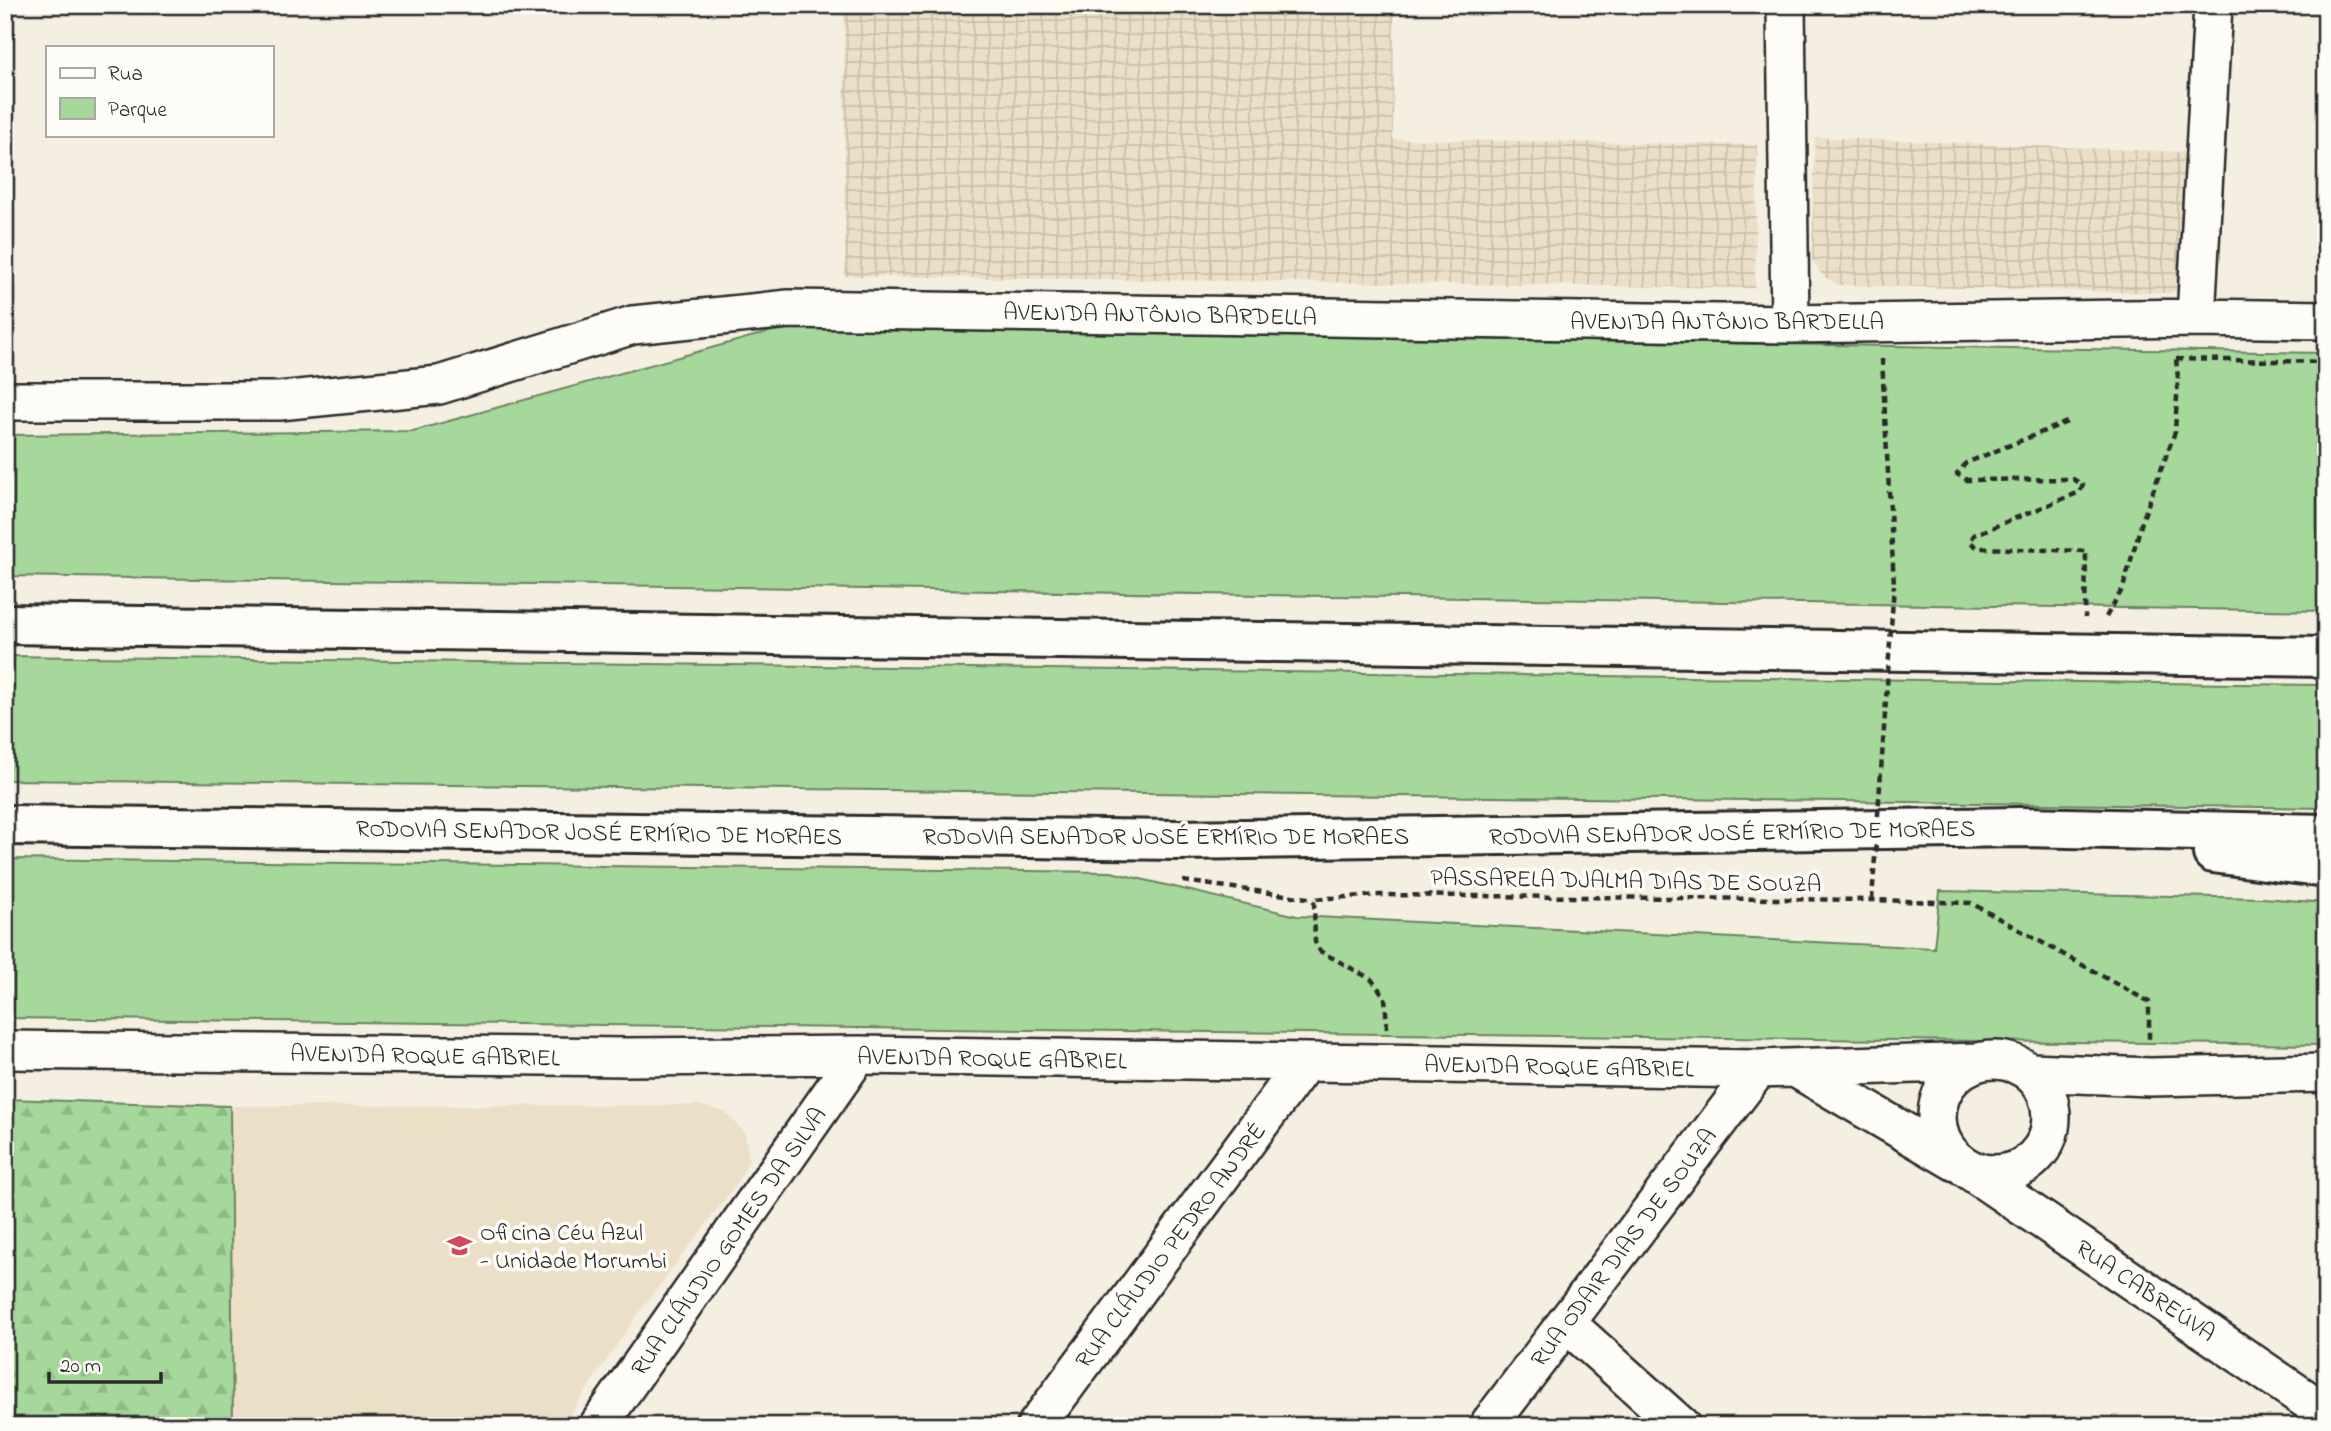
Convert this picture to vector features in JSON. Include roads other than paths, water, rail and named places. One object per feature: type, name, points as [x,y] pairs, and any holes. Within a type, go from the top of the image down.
[{"type":"highway","points":[[5,624],[2326,657]]},
{"type":"highway","name":"RODOVIA SENADOR JOSÉ ERMÍRIO DE MORAES","points":[[5,825],[1179,840],[2020,827],[2326,834]]},
{"type":"highway","points":[[2020,827],[2326,868]]},
{"type":"street","points":[[1786,5],[1790,324]]},
{"type":"street","points":[[2196,318],[2213,5]]},
{"type":"street","name":"AVENIDA ANTÔNIO BARDELLA","points":[[5,401],[279,401],[439,385],[633,325],[789,309],[1790,324],[2196,318],[2326,320]]},
{"type":"street","name":"AVENIDA ROQUE GABRIEL","points":[[5,1050],[627,1057],[858,1055],[1758,1069],[1996,1060],[2014,1063],[2030,1072],[2150,1077],[2326,1073]]},
{"type":"street","name":"RUA CLÁUDIO GOMES DA SILVA","points":[[598,1426],[858,1055]]},
{"type":"street","points":[[1978,1062],[1961,1069],[1948,1082],[1936,1117],[1939,1135],[1947,1152],[1964,1166],[1980,1173],[2000,1175],[2019,1170],[2035,1158],[2047,1142],[2052,1122],[2050,1102],[2043,1086],[2030,1072]]},
{"type":"street","name":"RUA CLÁUDIO PEDRO ANDRÉ","points":[[1036,1426],[1304,1064]]},
{"type":"street","name":"RUA ODAIR DIAS DE SOUZA","points":[[1488,1426],[1758,1069]]},
{"type":"street","name":"RUA CABREÚVA","points":[[1797,1069],[1964,1166],[2326,1413]]},
{"type":"street","points":[[1566,1323],[1681,1426]]},
{"type":"place","name":"Oficina Céu Azul - Unidade Morumbi","points":[[460,1246]]}]
